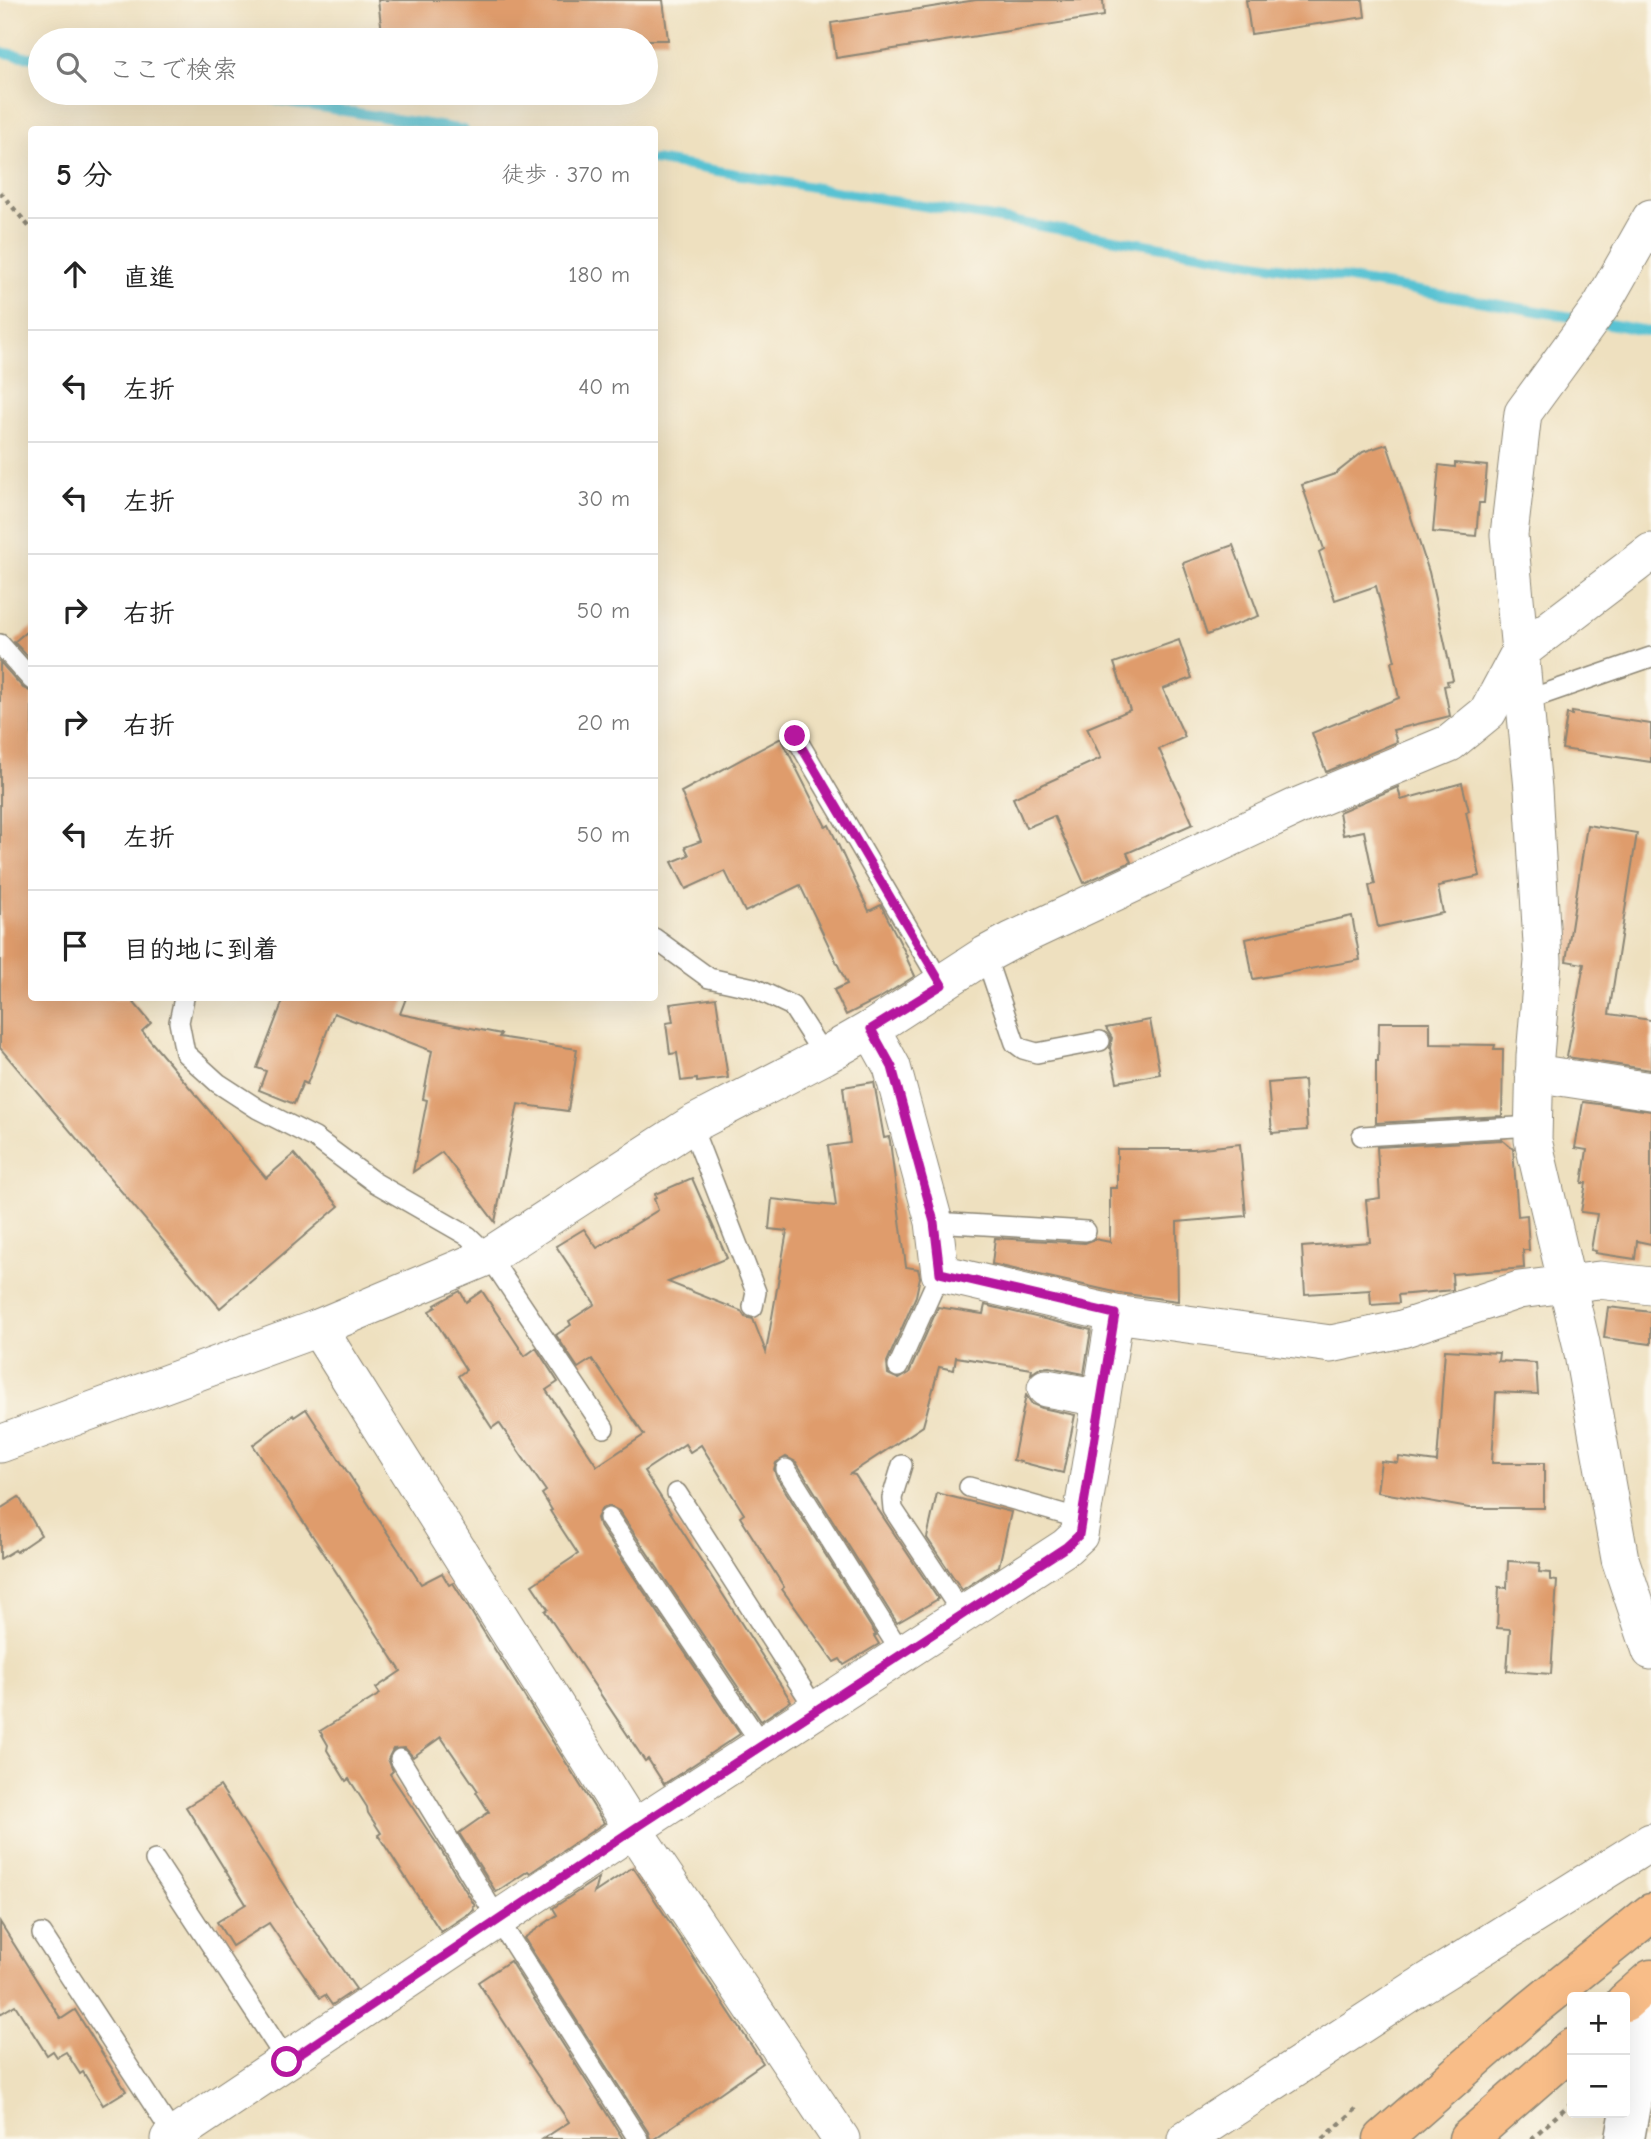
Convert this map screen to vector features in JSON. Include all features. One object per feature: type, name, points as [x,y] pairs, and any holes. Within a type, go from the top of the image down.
[{"type":"highway","points":[[1383,2139],[1531,2010],[1651,1913]]},
{"type":"highway","points":[[1630,1998],[1651,1979]]},
{"type":"highway","points":[[1468,2139],[1567,2052]]},
{"type":"street","points":[[1651,218],[1601,306],[1523,413],[1509,535],[1533,789],[1542,961],[1532,1140],[1581,1343],[1620,1559],[1651,1651]]},
{"type":"street","points":[[0,1444],[317,1328],[489,1256],[691,1125],[871,1029],[985,955],[1296,807],[1450,743],[1488,712],[1520,652],[1651,552]]},
{"type":"street","points":[[871,1029],[892,1067],[934,1222],[940,1273],[1115,1314],[1331,1344],[1402,1329],[1519,1290],[1599,1280],[1651,1286]]},
{"type":"street","points":[[1534,1073],[1651,1091]]},
{"type":"street","points":[[172,2137],[634,1829],[1066,1547],[1079,1535],[1115,1314]]},
{"type":"street","points":[[317,1328],[634,1829],[841,2139]]},
{"type":"street","points":[[1045,1388],[1101,1398]]},
{"type":"street","points":[[1186,2139],[1414,1990],[1651,1842]]},
{"type":"street","points":[[1638,2109],[1651,1989]]},
{"type":"lane","points":[[0,644],[28,676]]},
{"type":"lane","points":[[1524,701],[1651,657]]},
{"type":"lane","points":[[795,736],[942,985]]},
{"type":"lane","points":[[658,942],[709,978],[754,988],[792,1006],[824,1056]]},
{"type":"lane","points":[[985,955],[1016,1043],[1023,1049],[1037,1053],[1100,1041]]},
{"type":"lane","points":[[183,1001],[179,1022],[185,1053],[218,1083],[258,1109],[315,1138],[374,1182],[468,1237],[489,1256],[604,1428]]},
{"type":"lane","points":[[691,1125],[756,1292],[753,1307]]},
{"type":"lane","points":[[1363,1136],[1533,1126]]},
{"type":"lane","points":[[934,1222],[1086,1231]]},
{"type":"lane","points":[[898,1367],[940,1273]]},
{"type":"lane","points":[[902,1465],[892,1498],[893,1509],[962,1614]]},
{"type":"lane","points":[[786,1469],[902,1654]]},
{"type":"lane","points":[[969,1487],[1081,1519]]},
{"type":"lane","points":[[677,1493],[816,1710]]},
{"type":"lane","points":[[609,1518],[762,1745]]},
{"type":"lane","points":[[400,1759],[638,2139]]},
{"type":"lane","points":[[155,1860],[287,2062]]},
{"type":"lane","points":[[42,1934],[172,2137]]},
{"type":"path","points":[[0,192],[28,225]]},
{"type":"path","points":[[1531,2139],[1567,2107]]},
{"type":"building","points":[[378,0],[663,0],[668,40],[658,40],[658,28],[382,28]]},
{"type":"building","points":[[976,0],[1103,0],[1104,16],[836,58],[831,23]]},
{"type":"building","points":[[1246,0],[1363,0],[1365,17],[1251,34]]},
{"type":"building","points":[[1387,444],[1429,572],[1453,680],[1447,681],[1448,685],[1444,686],[1450,716],[1393,730],[1397,742],[1326,772],[1312,733],[1399,698],[1391,662],[1395,661],[1376,586],[1335,600],[1319,552],[1324,549],[1302,485],[1335,474],[1363,452]]},
{"type":"building","points":[[1455,463],[1487,466],[1484,503],[1479,503],[1476,536],[1433,532],[1439,465],[1455,467]]},
{"type":"building","points":[[1233,545],[1259,616],[1207,635],[1183,563]]},
{"type":"building","points":[[28,630],[28,657],[14,642]]},
{"type":"building","points":[[1179,640],[1192,678],[1163,689],[1185,737],[1159,749],[1193,824],[1127,853],[1131,862],[1084,883],[1054,816],[1026,828],[1013,798],[1101,758],[1087,728],[1130,710],[1114,663]]},
{"type":"building","points":[[0,662],[28,690],[28,1001],[133,1001],[151,1023],[142,1031],[266,1178],[294,1154],[339,1206],[220,1308],[0,1048]]},
{"type":"building","points":[[1572,712],[1651,724],[1651,762],[1562,749],[1567,714],[1572,715]]},
{"type":"building","points":[[781,738],[826,827],[829,825],[869,911],[881,905],[915,976],[846,1015],[834,990],[847,984],[800,885],[745,912],[725,871],[686,889],[672,862],[689,855],[685,847],[701,841],[681,792]]},
{"type":"building","points":[[1462,783],[1480,876],[1438,887],[1443,913],[1378,927],[1369,886],[1375,884],[1364,831],[1343,835],[1339,812],[1398,787],[1401,800]]},
{"type":"building","points":[[1587,825],[1637,833],[1609,1014],[1651,1020],[1651,1070],[1567,1057],[1584,964],[1566,961]]},
{"type":"building","points":[[1352,916],[1360,960],[1253,979],[1246,939]]},
{"type":"building","points":[[716,998],[728,1078],[681,1081],[677,1053],[670,1054],[666,1023],[673,1022],[670,1004]]},
{"type":"building","points":[[283,1001],[405,1001],[400,1014],[501,1034],[499,1037],[577,1049],[568,1111],[518,1104],[495,1222],[442,1152],[413,1172],[427,1100],[423,1099],[432,1051],[334,1013],[307,1084],[303,1082],[294,1104],[259,1090],[266,1071],[257,1068]]},
{"type":"building","points":[[1150,1020],[1160,1074],[1117,1082],[1110,1048],[1112,1038],[1106,1028]]},
{"type":"building","points":[[1379,1022],[1430,1022],[1430,1044],[1495,1045],[1494,1049],[1503,1049],[1502,1116],[1376,1123]]},
{"type":"building","points":[[1304,1080],[1307,1130],[1272,1133],[1268,1083]]},
{"type":"building","points":[[874,1082],[884,1138],[889,1137],[890,1141],[906,1267],[918,1269],[920,1277],[916,1296],[887,1362],[888,1374],[899,1379],[909,1373],[938,1307],[983,1314],[985,1305],[1091,1330],[1084,1374],[1049,1367],[1040,1368],[1031,1374],[1032,1369],[956,1357],[954,1370],[939,1367],[923,1426],[850,1474],[855,1475],[938,1599],[897,1623],[796,1462],[786,1457],[776,1463],[776,1476],[876,1635],[874,1636],[879,1644],[844,1665],[840,1659],[834,1662],[782,1589],[784,1587],[740,1517],[744,1514],[701,1445],[690,1452],[685,1444],[644,1471],[791,1701],[761,1721],[619,1511],[609,1506],[602,1508],[597,1518],[599,1525],[740,1734],[664,1784],[648,1759],[645,1761],[545,1611],[548,1609],[532,1585],[578,1554],[550,1511],[552,1510],[542,1494],[546,1491],[499,1423],[492,1428],[458,1376],[466,1370],[429,1311],[460,1291],[466,1302],[482,1291],[525,1356],[536,1348],[558,1382],[546,1390],[597,1466],[644,1435],[592,1359],[578,1368],[556,1335],[571,1325],[569,1321],[595,1304],[556,1246],[584,1229],[597,1248],[658,1210],[655,1194],[692,1178],[727,1258],[668,1282],[741,1311],[745,1317],[753,1319],[766,1352],[787,1231],[769,1229],[772,1199],[836,1206],[828,1146],[850,1143],[843,1087]]},
{"type":"building","points":[[1583,1102],[1651,1111],[1651,1244],[1637,1241],[1635,1259],[1595,1253],[1596,1251],[1591,1250],[1597,1214],[1581,1212],[1586,1183],[1582,1183],[1587,1150],[1575,1148]]},
{"type":"building","points":[[1502,1140],[1513,1149],[1518,1216],[1527,1215],[1529,1250],[1523,1250],[1524,1268],[1452,1274],[1453,1290],[1398,1295],[1399,1303],[1371,1305],[1370,1290],[1305,1294],[1302,1247],[1370,1242],[1366,1200],[1380,1198],[1377,1147]]},
{"type":"building","points":[[1240,1144],[1246,1216],[1177,1222],[1178,1301],[1119,1293],[992,1264],[995,1238],[1085,1243],[1095,1239],[1110,1242],[1110,1188],[1117,1188],[1117,1149],[1193,1149]]},
{"type":"building","points":[[1608,1307],[1651,1312],[1651,1344],[1604,1338]]},
{"type":"building","points":[[1445,1350],[1499,1353],[1498,1361],[1536,1363],[1538,1394],[1496,1392],[1492,1463],[1544,1463],[1544,1508],[1469,1508],[1377,1492],[1381,1461],[1398,1463],[1399,1457],[1437,1462]]},
{"type":"building","points":[[1026,1395],[1032,1404],[1075,1415],[1063,1473],[1013,1460]]},
{"type":"building","points":[[306,1409],[421,1584],[442,1573],[449,1585],[453,1583],[604,1823],[530,1873],[528,1871],[496,1892],[459,1833],[489,1812],[441,1737],[413,1757],[405,1748],[393,1749],[388,1759],[393,1771],[390,1774],[475,1906],[474,1910],[441,1932],[378,1835],[381,1833],[367,1807],[349,1779],[346,1781],[327,1750],[328,1745],[320,1731],[380,1694],[376,1688],[401,1671],[253,1445],[293,1415],[294,1417]]},
{"type":"building","points":[[937,1493],[1011,1512],[999,1566],[962,1590],[927,1538]]},
{"type":"building","points":[[19,1497],[41,1535],[0,1559],[0,1509]]},
{"type":"building","points":[[1508,1561],[1540,1563],[1539,1572],[1550,1573],[1550,1580],[1557,1581],[1551,1674],[1507,1671],[1510,1629],[1497,1628],[1499,1587],[1507,1588]]},
{"type":"building","points":[[220,1786],[296,1904],[356,1989],[332,2005],[325,1995],[320,1998],[269,1923],[232,1946],[217,1922],[246,1904],[186,1807]]},
{"type":"building","points":[[633,1867],[763,2063],[654,2139],[650,2139],[524,1938],[557,1915],[553,1908],[598,1878],[594,1893]]},
{"type":"building","points":[[0,1922],[61,2019],[75,2010],[126,2091],[103,2105],[83,2072],[80,2074],[66,2052],[57,2057],[53,2051],[47,2055],[15,2005],[0,2014]]},
{"type":"building","points":[[510,1961],[623,2139],[543,2139],[569,2122],[478,1982]]},
{"type":"waterway","points":[[0,52],[28,57]]},
{"type":"waterway","points":[[308,105],[439,126]]},
{"type":"waterway","points":[[658,161],[1583,319]]},
{"type":"waterway","points":[[1599,322],[1651,332]]},
{"type":"route","points":[[287,2062],[634,1829],[1066,1547],[1079,1535],[1115,1314],[940,1273],[934,1222],[892,1067],[871,1029],[942,985],[795,736]]}]
